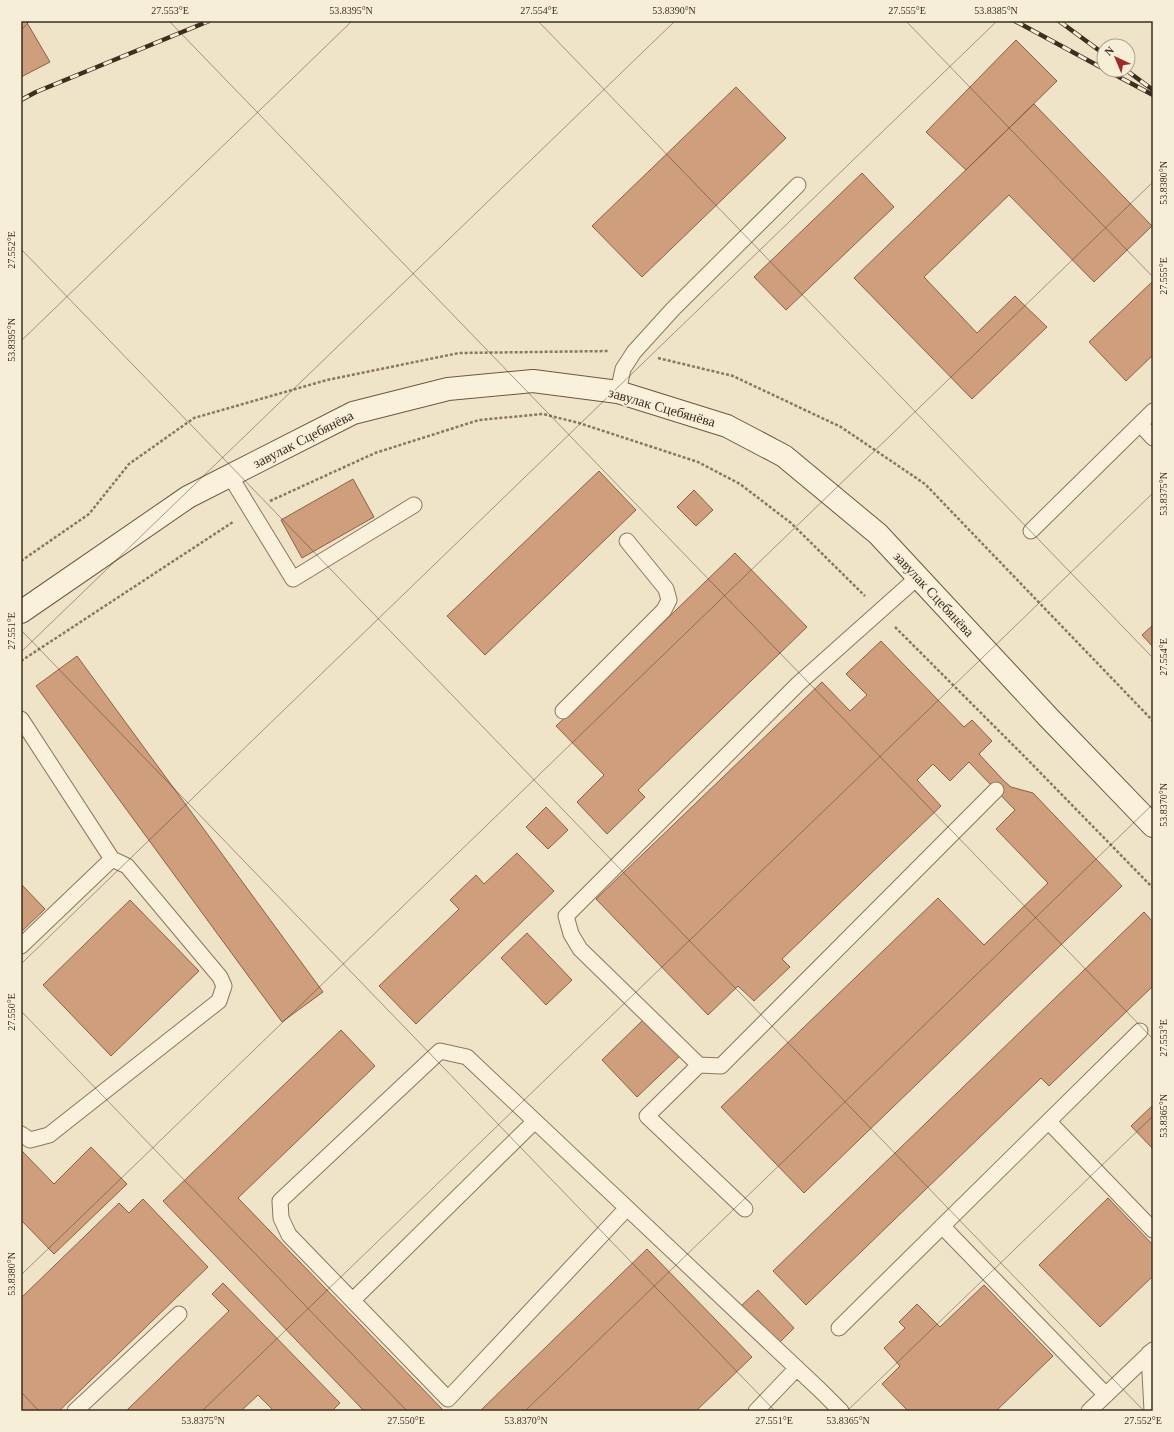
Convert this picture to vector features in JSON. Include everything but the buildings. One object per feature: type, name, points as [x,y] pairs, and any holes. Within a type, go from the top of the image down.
[{"type":"street","name":"завулак Сцебянёва","points":[[21,612],[188,498],[353,413],[448,389],[533,381],[618,392],[727,426],[784,456],[878,534],[1049,718],[1153,826]]},
{"type":"lane","points":[[618,392],[623,369],[634,352],[673,309],[798,185]]},
{"type":"lane","points":[[1031,531],[1153,411]]},
{"type":"lane","points":[[1140,424],[1153,438]]},
{"type":"lane","points":[[230,476],[252,509],[293,580],[414,505]]},
{"type":"lane","points":[[563,711],[664,610],[669,600],[666,589],[627,541]]},
{"type":"lane","points":[[918,577],[798,684],[566,916],[571,934],[580,949],[699,1065],[721,1066],[996,790]]},
{"type":"lane","points":[[21,718],[112,859],[127,866],[220,977],[224,986],[219,1001],[49,1136],[30,1140],[21,1134]]},
{"type":"lane","points":[[21,946],[112,859]]},
{"type":"lane","points":[[839,1328],[1140,1031]]},
{"type":"lane","points":[[627,1208],[448,1399],[289,1234],[281,1218],[280,1200],[440,1052],[467,1057],[797,1368],[842,1411]]},
{"type":"lane","points":[[699,1065],[647,1116],[745,1209]]},
{"type":"lane","points":[[353,1300],[535,1121]]},
{"type":"lane","points":[[1049,1122],[1153,1230]]},
{"type":"lane","points":[[942,1226],[1106,1395]]},
{"type":"lane","points":[[75,1411],[179,1314]]},
{"type":"lane","points":[[1089,1411],[1151,1352]]},
{"type":"lane","points":[[1151,1352],[1152,1411]]},
{"type":"lane","points":[[756,1411],[797,1368]]},
{"type":"path","points":[[21,561],[89,514],[129,464],[194,418],[327,380],[459,352],[634,352],[733,376],[841,427],[926,484],[1153,721]]},
{"type":"path","points":[[21,662],[252,509],[375,453],[479,420],[543,414],[579,422],[698,462],[740,484],[791,523],[1027,759],[1153,888]]},
{"type":"railway","points":[[21,100],[36,92],[209,21]]},
{"type":"railway","points":[[1015,21],[1096,65]]},
{"type":"railway","points":[[1059,21],[1096,48]]},
{"type":"railway","points":[[1136,77],[1153,90]]},
{"type":"railway","points":[[1121,78],[1153,95]]}]
